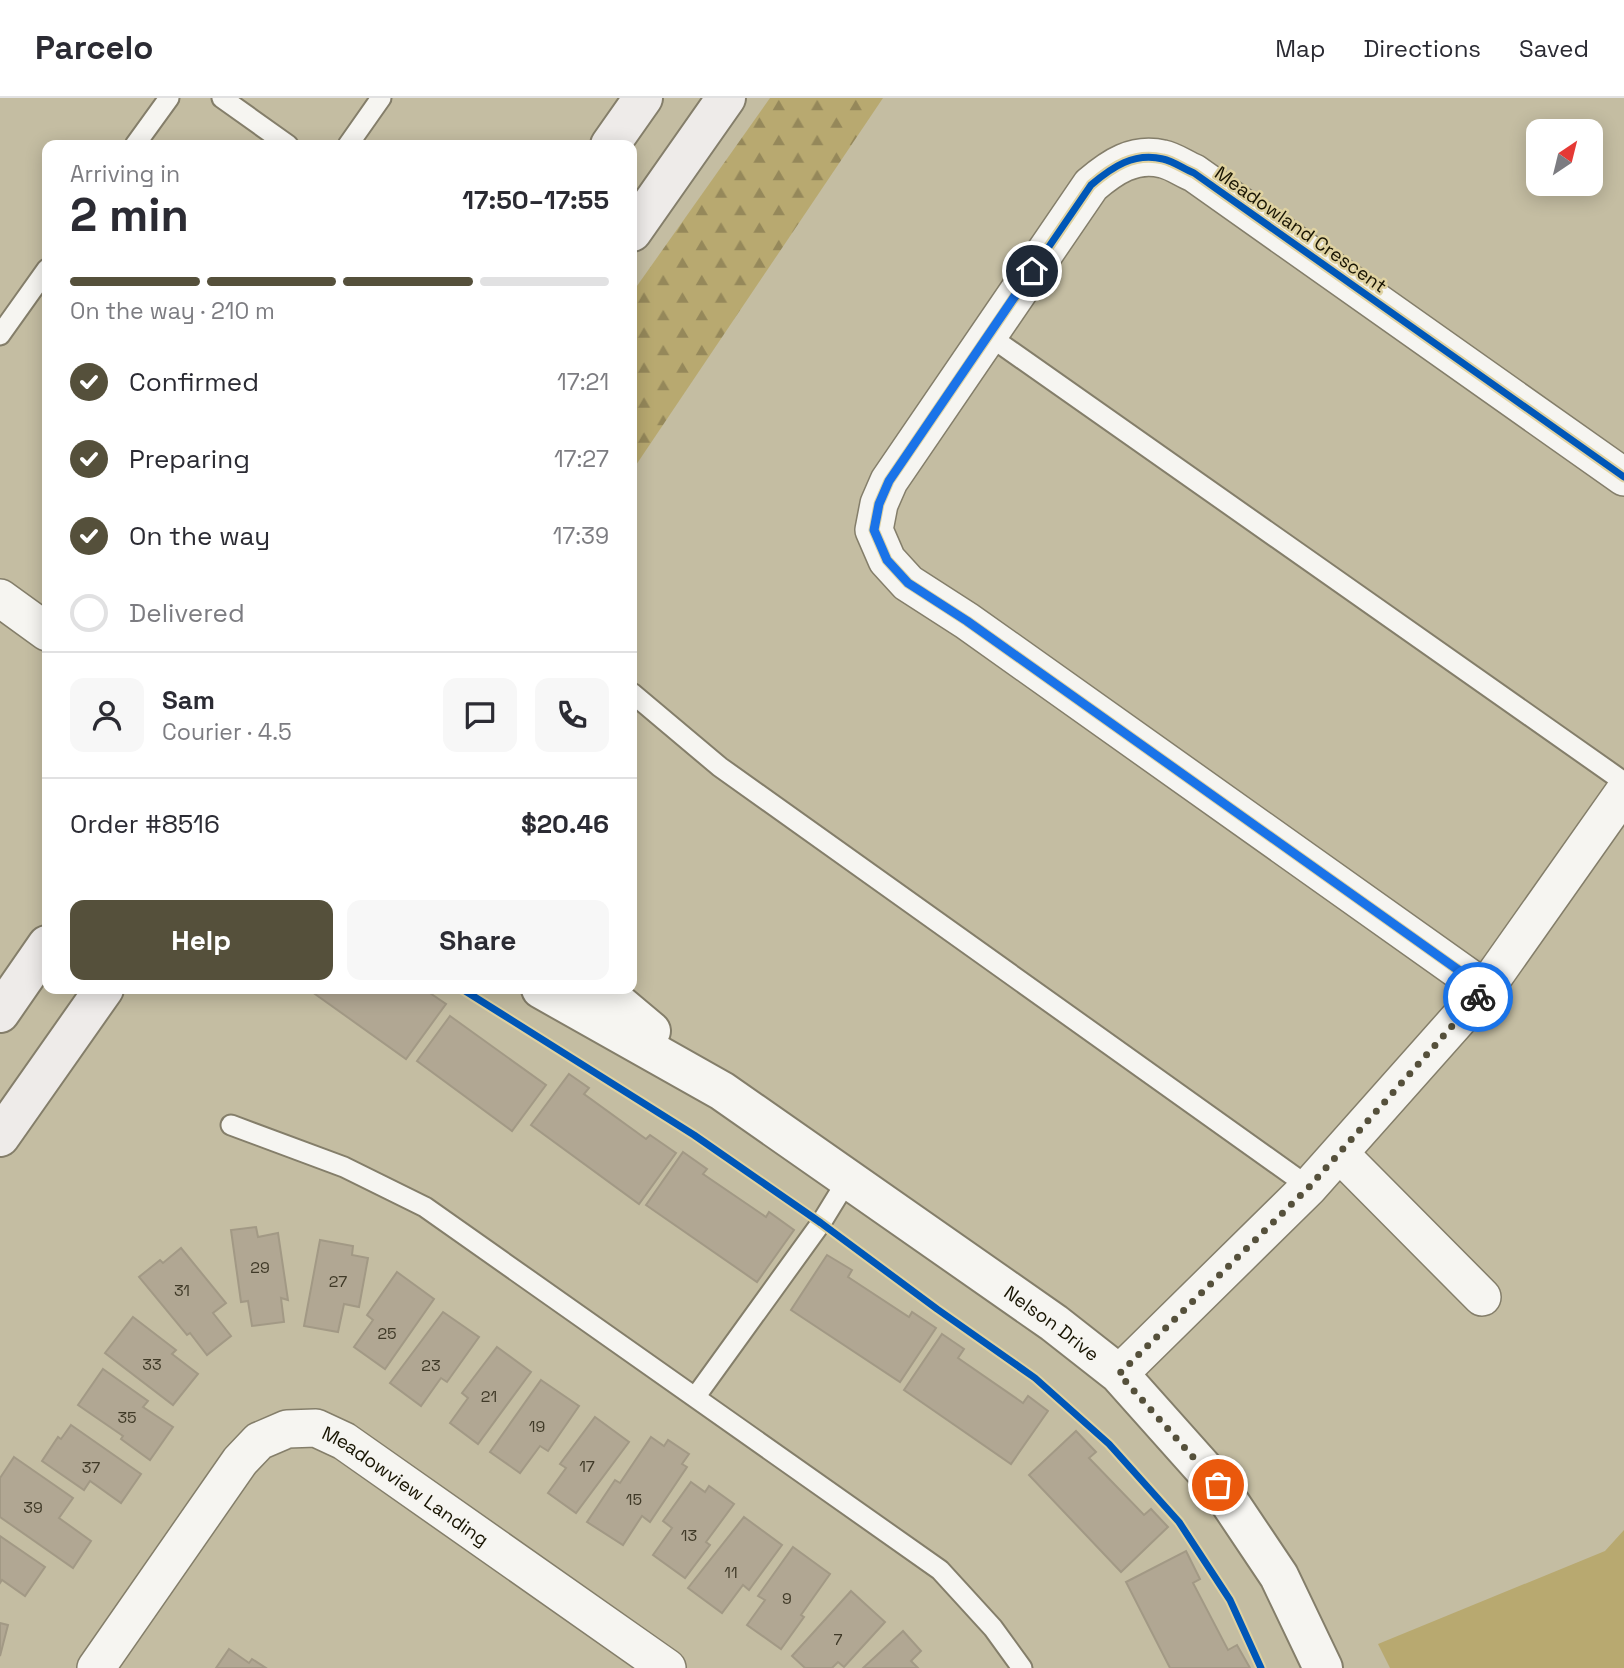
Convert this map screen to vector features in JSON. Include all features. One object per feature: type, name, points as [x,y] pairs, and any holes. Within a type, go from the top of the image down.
[{"type":"main road","points":[[614,140],[643,98]]},
{"type":"main road","points":[[637,225],[726,98]]},
{"type":"main road","points":[[0,1013],[42,952]]},
{"type":"main road","points":[[0,1137],[100,994]]},
{"type":"street","name":"Meadowland Crescent","points":[[1485,989],[978,629],[908,583],[887,560],[874,530],[879,504],[889,481],[1091,185],[1111,167],[1135,158],[1163,159],[1194,173],[1624,477]]},
{"type":"street","points":[[0,598],[42,628]]},
{"type":"street","points":[[1119,1374],[1309,1187],[1485,989],[1624,792]]},
{"type":"street","name":"Nelson Drive","points":[[550,994],[722,1091]]},
{"type":"street","name":"Nelson Drive","points":[[607,994],[722,1091],[1054,1323],[1119,1374],[1218,1485],[1279,1576],[1323,1668]]},
{"type":"street","points":[[1340,1154],[1482,1297]]},
{"type":"street","name":"Meadowview Landing","points":[[96,1668],[240,1461],[259,1441],[287,1429],[316,1428],[344,1441],[667,1668]]},
{"type":"lane","points":[[139,140],[169,98]]},
{"type":"lane","points":[[222,98],[281,140]]},
{"type":"lane","points":[[352,140],[381,98]]},
{"type":"lane","points":[[0,335],[42,276]]},
{"type":"lane","points":[[988,335],[1624,782]]},
{"type":"lane","points":[[637,697],[720,767],[1309,1187]]},
{"type":"lane","points":[[231,1125],[344,1167],[425,1207],[940,1570],[993,1628],[1022,1668]]},
{"type":"lane","points":[[696,1396],[821,1223],[848,1179]]},
{"type":"green space","points":[[770,98],[883,98],[637,464],[637,286]]},
{"type":"green space","points":[[1624,1530],[1624,1668],[1390,1668],[1378,1644],[1605,1551]]},
{"type":"building","points":[[315,994],[431,994],[446,1004],[406,1059]]},
{"type":"building","points":[[450,1016],[546,1085],[512,1131],[417,1061]]},
{"type":"building","points":[[569,1074],[589,1088],[584,1094],[646,1139],[650,1135],[676,1153],[639,1204],[531,1125]]},
{"type":"building","points":[[683,1152],[707,1169],[703,1174],[766,1217],[769,1212],[794,1230],[757,1282],[646,1205]]},
{"type":"building","points":[[256,1227],[258,1237],[278,1233],[288,1300],[281,1298],[284,1322],[252,1326],[248,1301],[241,1302],[231,1230]]},
{"type":"building","points":[[320,1240],[353,1246],[352,1255],[368,1258],[359,1307],[344,1304],[338,1332],[304,1326]]},
{"type":"building","points":[[181,1248],[226,1303],[213,1313],[231,1336],[207,1355],[139,1277],[160,1260],[163,1263]]},
{"type":"building","points":[[827,1255],[852,1270],[848,1277],[909,1317],[912,1312],[936,1328],[900,1382],[791,1310]]},
{"type":"building","points":[[397,1272],[434,1299],[385,1369],[354,1347],[373,1320],[367,1315]]},
{"type":"building","points":[[443,1312],[479,1337],[447,1382],[441,1378],[421,1406],[390,1383]]},
{"type":"building","points":[[133,1317],[176,1350],[172,1354],[198,1374],[173,1405],[105,1353]]},
{"type":"building","points":[[942,1334],[964,1349],[958,1358],[1023,1403],[1028,1396],[1048,1411],[1011,1464],[904,1390]]},
{"type":"building","points":[[497,1347],[531,1372],[478,1444],[450,1423],[468,1398],[462,1393]]},
{"type":"building","points":[[103,1369],[148,1401],[143,1407],[173,1427],[150,1460],[121,1439],[123,1436],[78,1405]]},
{"type":"building","points":[[541,1380],[579,1406],[548,1451],[540,1446],[520,1473],[490,1452]]},
{"type":"building","points":[[595,1417],[629,1442],[576,1513],[548,1493],[566,1468],[560,1464]]},
{"type":"building","points":[[71,1425],[141,1474],[121,1503],[90,1481],[84,1490],[42,1461],[58,1437],[61,1439]]},
{"type":"building","points":[[1076,1431],[1096,1452],[1089,1458],[1144,1515],[1151,1509],[1168,1527],[1121,1572],[1029,1475]]},
{"type":"building","points":[[651,1437],[664,1446],[668,1440],[689,1454],[682,1464],[687,1467],[650,1522],[642,1516],[623,1545],[587,1522],[615,1480],[620,1483]]},
{"type":"building","points":[[14,1457],[73,1498],[59,1518],[91,1541],[73,1568],[0,1517],[0,1478]]},
{"type":"building","points":[[691,1482],[705,1492],[709,1486],[734,1504],[706,1542],[710,1545],[685,1578],[653,1555],[672,1528],[663,1521]]},
{"type":"building","points":[[744,1517],[782,1545],[749,1590],[743,1585],[722,1613],[688,1588]]},
{"type":"building","points":[[0,1536],[45,1567],[25,1596],[2,1580],[0,1583]]},
{"type":"building","points":[[793,1547],[830,1574],[781,1649],[747,1625],[765,1600],[758,1596]]},
{"type":"building","points":[[1186,1551],[1200,1579],[1193,1583],[1228,1650],[1237,1645],[1250,1668],[1170,1668],[1126,1582]]},
{"type":"building","points":[[851,1591],[885,1622],[844,1667],[838,1662],[832,1668],[805,1668],[792,1656]]},
{"type":"building","points":[[0,1623],[8,1625],[0,1656]]},
{"type":"building","points":[[903,1631],[921,1651],[911,1661],[918,1668],[863,1668]]},
{"type":"building","points":[[229,1649],[249,1663],[252,1659],[266,1668],[216,1668]]},
{"type":"cycle path","points":[[1485,989],[967,621],[908,583],[887,560],[874,530],[879,504],[889,481],[1091,185],[1115,167],[1133,159],[1152,157],[1167,160],[1194,173],[1624,477]]},
{"type":"cycle path","points":[[470,994],[694,1135],[1035,1378],[1109,1444],[1179,1522],[1230,1600],[1261,1668]]},
{"type":"way so far","points":[[1218,1485],[1119,1374],[1309,1187],[1478,997]]},
{"type":"route","points":[[1032,271],[889,481],[879,504],[874,530],[887,560],[908,583],[967,621],[1485,989],[1478,997]]}]
